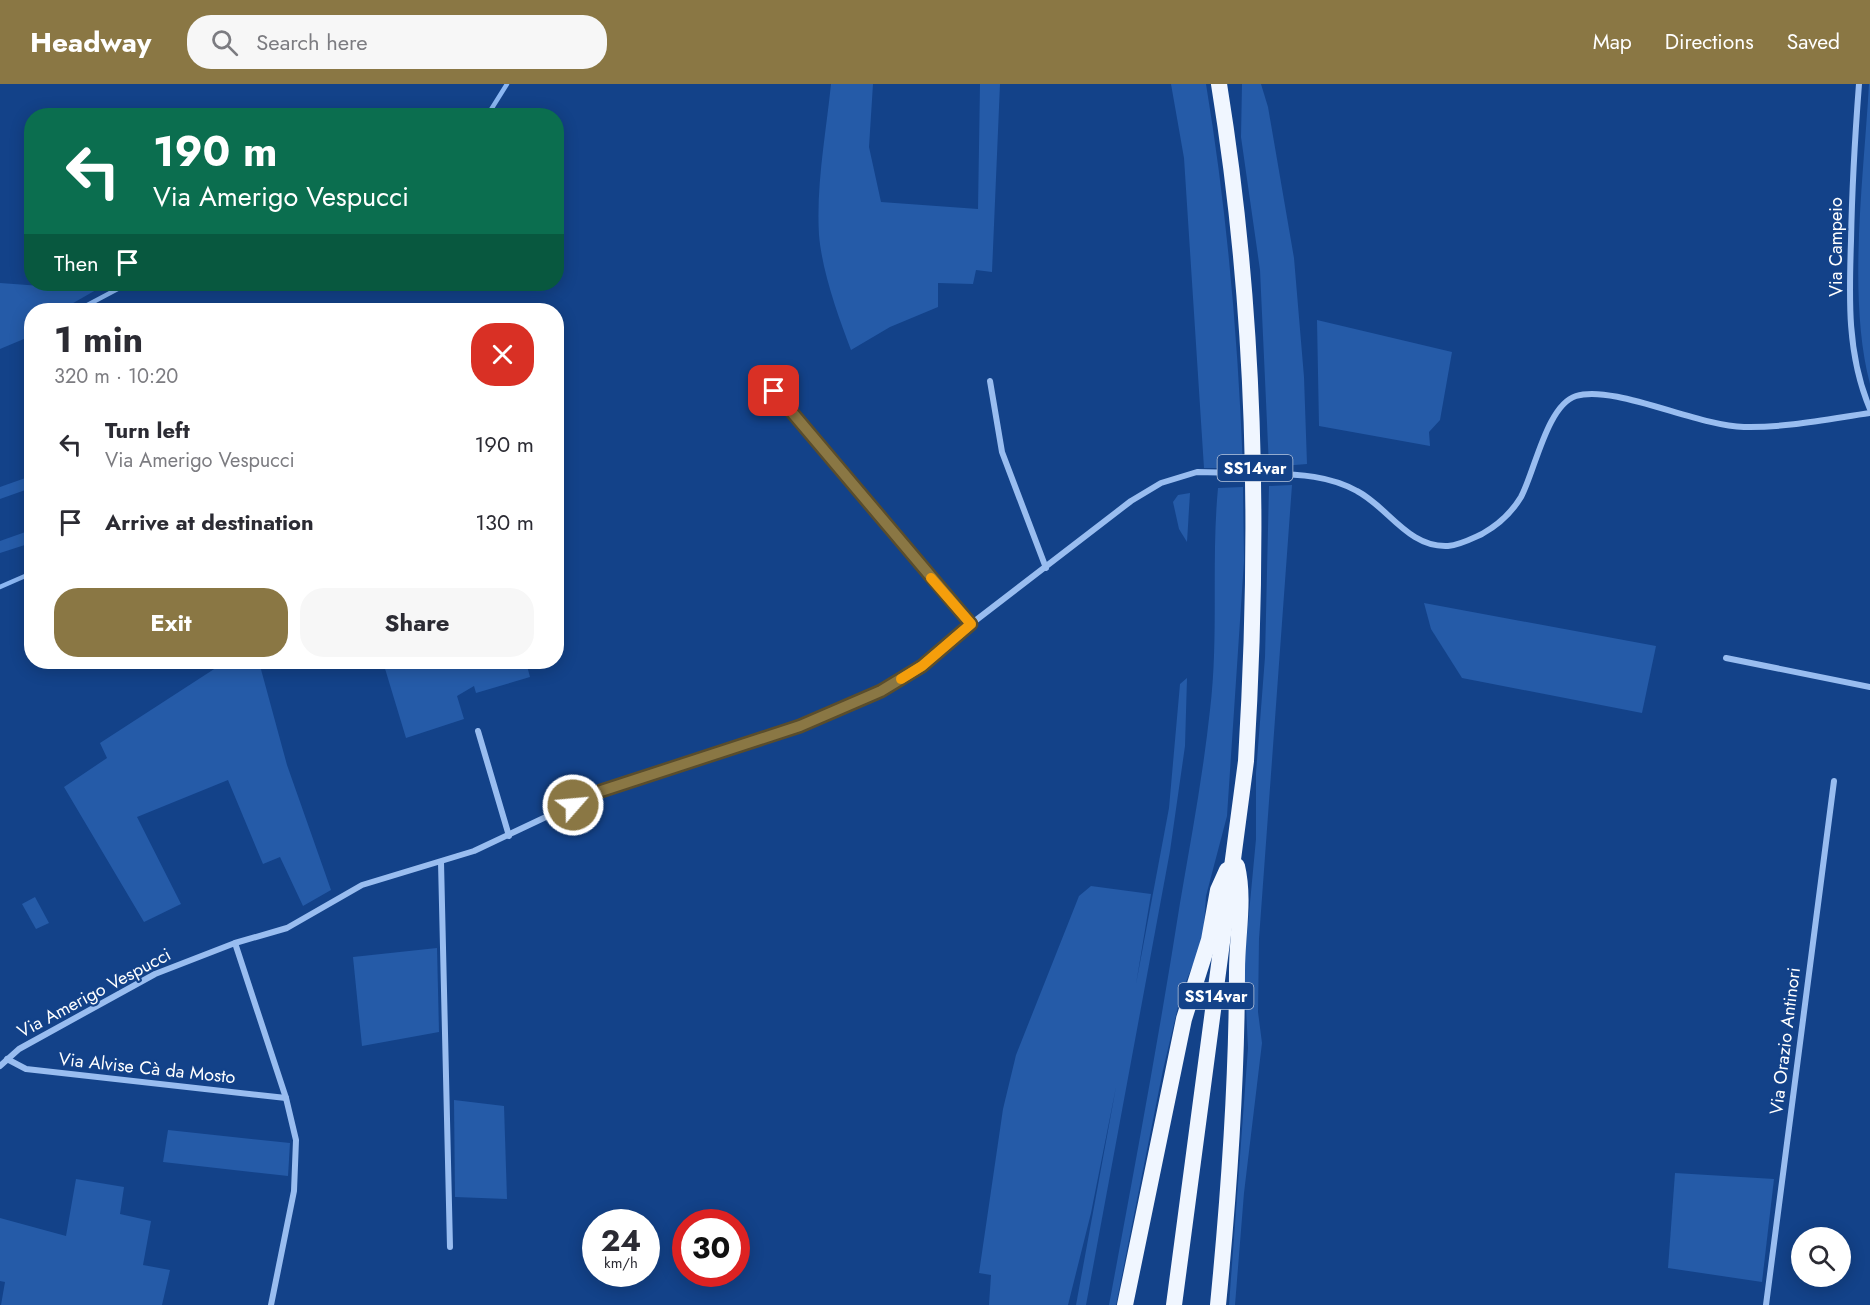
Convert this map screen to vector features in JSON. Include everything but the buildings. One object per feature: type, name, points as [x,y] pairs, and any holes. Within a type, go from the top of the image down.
[{"type":"highway","name":"SS14var","points":[[1174,1305],[1246,761],[1251,692],[1255,468],[1248,328],[1236,192],[1219,84]]},
{"type":"highway","points":[[1125,1305],[1184,1018],[1209,940],[1218,890],[1234,853]]},
{"type":"highway","points":[[1218,1305],[1232,1158],[1238,1058],[1237,967],[1242,886],[1234,853]]},
{"type":"street","name":"Via Campeio","points":[[1859,84],[1852,181],[1850,286],[1854,359],[1859,383],[1870,411]]},
{"type":"street","points":[[766,375],[774,391],[801,426],[971,624]]},
{"type":"street","points":[[990,381],[1002,452],[1046,568]]},
{"type":"street","points":[[1269,474],[1311,476],[1358,491],[1415,537],[1433,545],[1449,546],[1467,542],[1490,530],[1508,514],[1532,475],[1560,405],[1575,396],[1597,394],[1616,397],[1713,424],[1744,427],[1826,420],[1870,411]]},
{"type":"street","name":"Via Amerigo Vespucci","points":[[0,1066],[18,1050],[155,974],[235,943],[287,928],[362,885],[441,862],[509,837],[601,791],[800,726],[881,691],[922,666],[971,624],[1131,501],[1161,483],[1197,472],[1240,473]]},
{"type":"street","points":[[1726,658],[1870,687]]},
{"type":"street","points":[[478,731],[509,837]]},
{"type":"street","name":"Via Orazio Antinori","points":[[1766,1305],[1833,781]]},
{"type":"street","points":[[441,862],[450,1248]]},
{"type":"street","points":[[235,943],[286,1098],[296,1140],[294,1191],[271,1305]]},
{"type":"street","name":"Via Alvise Cà da Mosto","points":[[7,1059],[26,1069],[286,1098]]},
{"type":"shaded area","points":[[831,84],[873,84],[869,147],[881,202],[978,209],[980,84],[1000,84],[992,272],[976,270],[973,284],[938,283],[938,307],[890,327],[851,350],[827,278],[819,235],[820,178]]},
{"type":"shaded area","points":[[1171,84],[1206,84],[1220,179],[1230,275],[1243,468],[1204,468],[1184,158]]},
{"type":"shaded area","points":[[1242,84],[1261,84],[1268,107],[1294,258],[1304,377],[1307,464],[1269,467],[1260,270],[1241,137]]},
{"type":"shaded area","points":[[1869,84],[1870,384],[1863,350],[1858,275]]},
{"type":"shaded area","points":[[0,283],[24,285],[24,291],[94,291],[73,303],[24,303],[24,339],[0,349]]},
{"type":"shaded area","points":[[1317,320],[1452,352],[1440,420],[1429,432],[1430,446],[1319,426]]},
{"type":"shaded area","points":[[24,478],[24,490],[0,499],[0,487]]},
{"type":"shaded area","points":[[1292,485],[1259,939],[1258,1012],[1262,1043],[1244,1193],[1235,1305],[1229,1305],[1248,1048],[1244,966],[1256,839],[1256,773],[1265,657],[1269,486]]},
{"type":"shaded area","points":[[1243,487],[1244,561],[1227,816],[1206,896],[1203,940],[1181,994],[1163,1070],[1116,1305],[1109,1305],[1164,1004],[1207,734],[1213,682],[1218,488]]},
{"type":"shaded area","points":[[1190,493],[1187,542],[1179,529],[1173,502],[1178,495]]},
{"type":"shaded area","points":[[24,532],[24,545],[0,553],[0,541]]},
{"type":"shaded area","points":[[1424,603],[1656,646],[1642,713],[1462,678],[1431,629]]},
{"type":"shaded area","points":[[214,669],[261,669],[287,765],[331,890],[303,906],[280,857],[263,864],[228,780],[137,817],[181,904],[144,922],[64,787],[107,758],[100,743]]},
{"type":"shaded area","points":[[385,669],[528,669],[530,677],[476,693],[474,686],[457,696],[464,719],[406,738]]},
{"type":"shaded area","points":[[1187,678],[1185,746],[1170,851],[1086,1305],[1076,1305],[1116,1087],[1091,1213],[1068,1305],[989,1305],[991,1275],[979,1273],[1003,1109],[1016,1055],[1079,896],[1091,886],[1151,894],[1136,984],[1169,808],[1180,684]]},
{"type":"shaded area","points":[[35,897],[49,923],[36,929],[22,904]]},
{"type":"shaded area","points":[[437,948],[439,1032],[362,1046],[353,957]]},
{"type":"shaded area","points":[[454,1100],[504,1106],[507,1199],[455,1197]]},
{"type":"shaded area","points":[[168,1130],[290,1143],[288,1176],[163,1162]]},
{"type":"shaded area","points":[[1675,1173],[1774,1179],[1762,1282],[1668,1268]]},
{"type":"shaded area","points":[[76,1179],[124,1187],[120,1214],[151,1221],[143,1265],[170,1270],[162,1305],[1,1305],[5,1282],[0,1281],[0,1218],[66,1236]]},
{"type":"waterway","points":[[492,108],[507,84]]},
{"type":"waterway","points":[[91,303],[114,291]]},
{"type":"waterway","points":[[0,587],[24,576]]},
{"type":"tunnel","points":[[1240,473],[1269,474]]},
{"type":"slow traffic","points":[[901,679],[922,666],[971,624],[931,578]]},
{"type":"route","points":[[573,805],[601,791],[800,726],[881,691],[922,666],[971,624],[955,603],[915,561],[774,391]]}]
